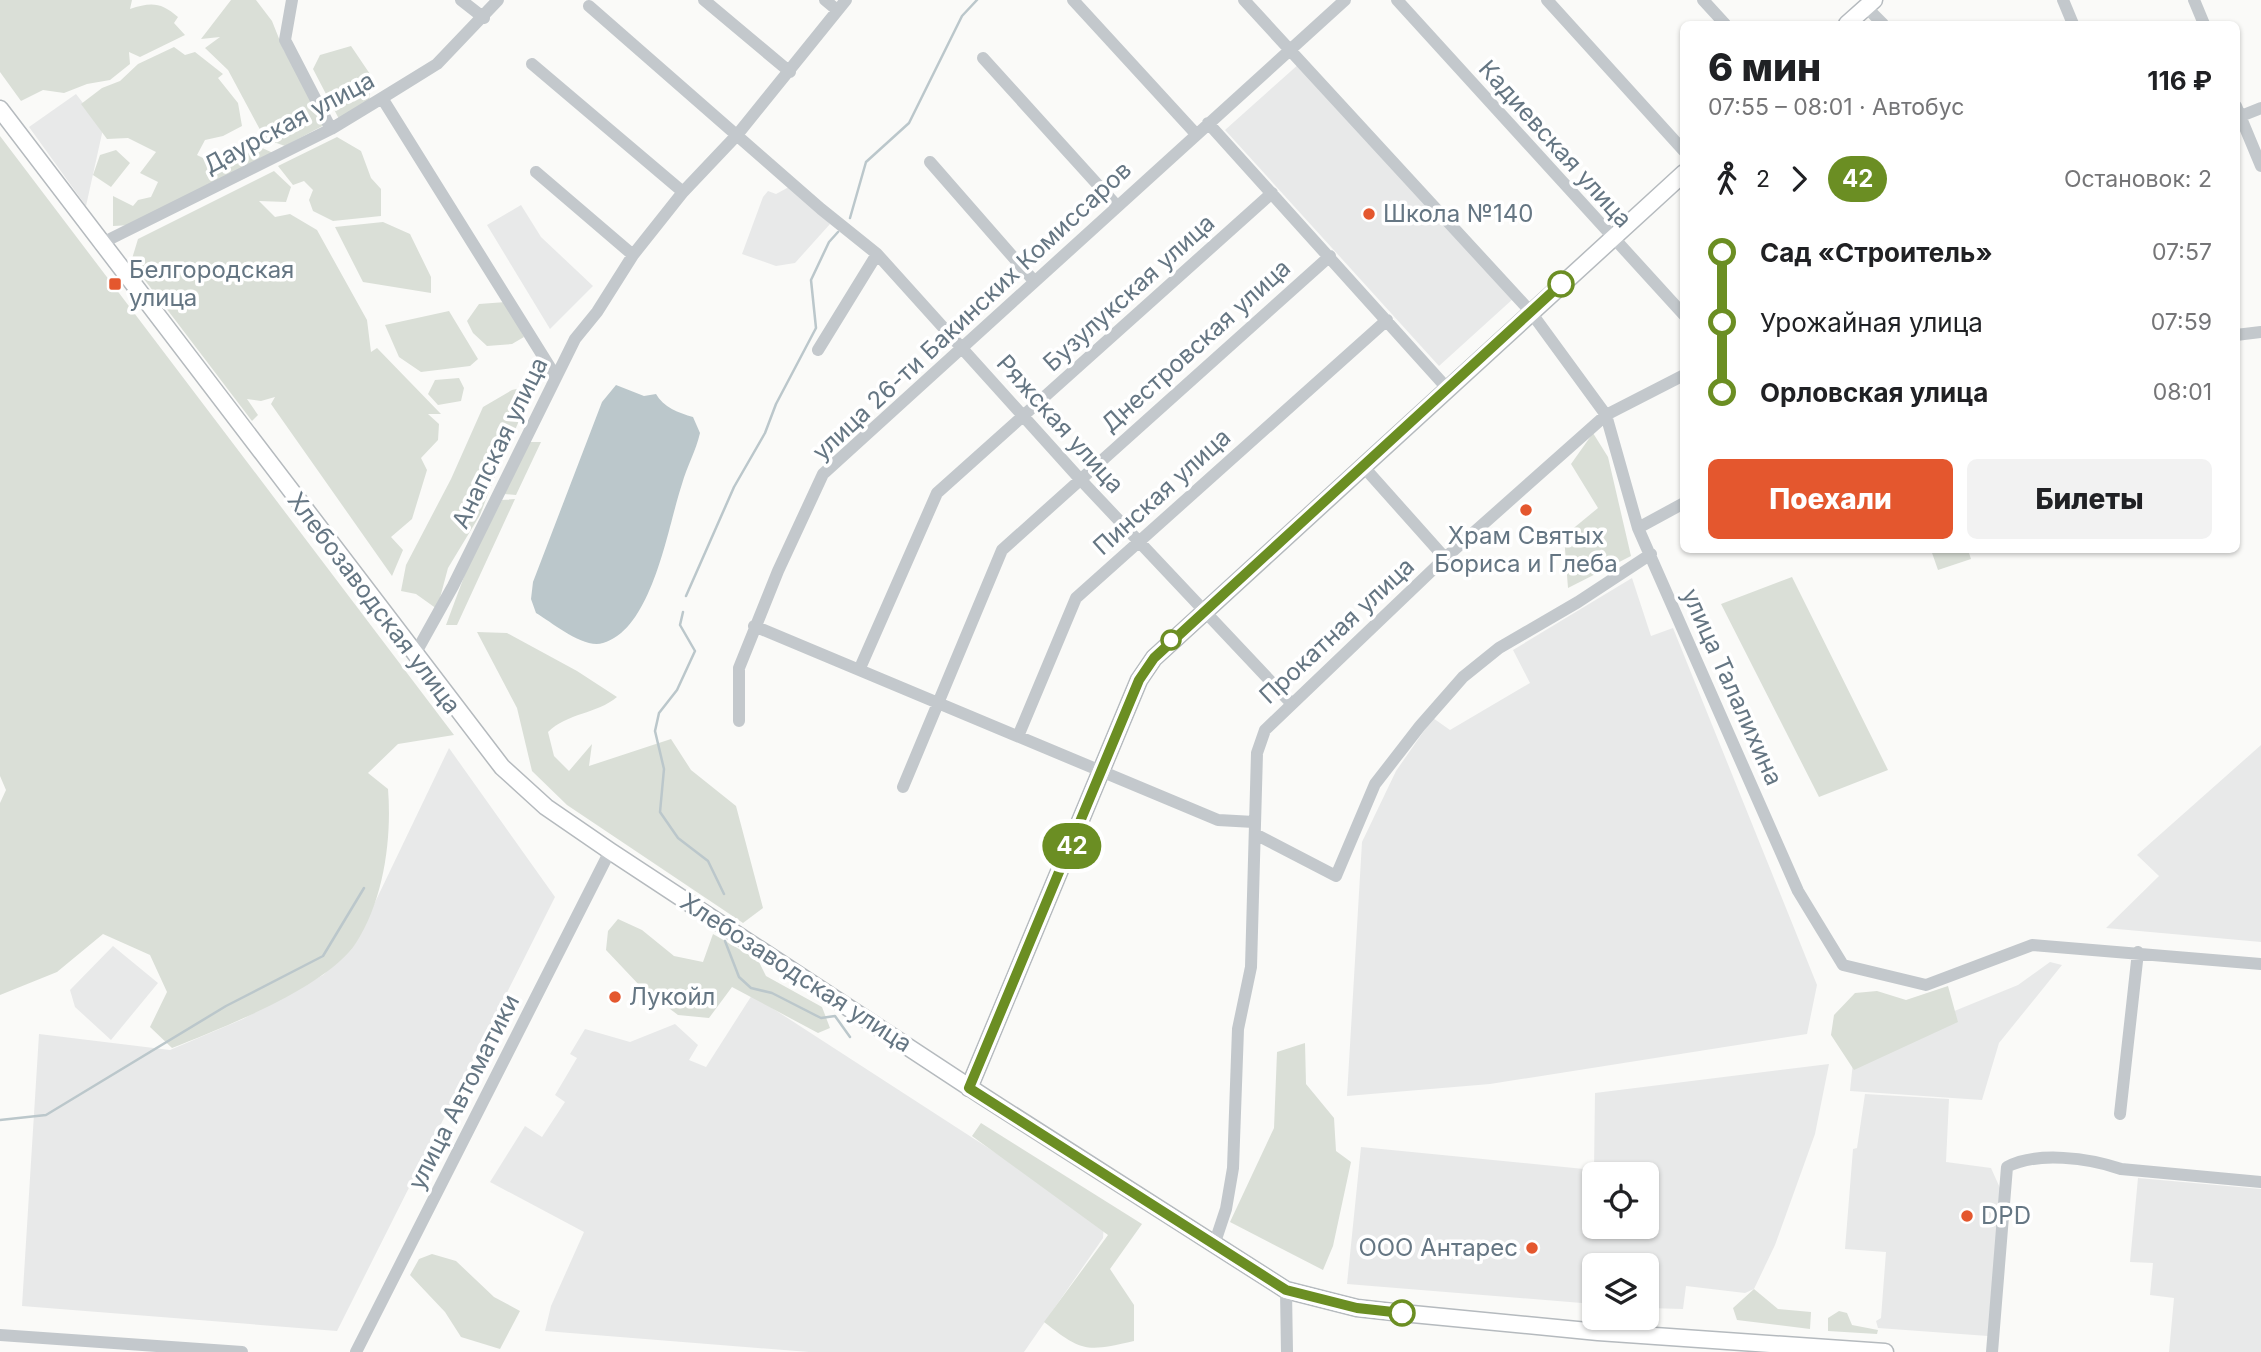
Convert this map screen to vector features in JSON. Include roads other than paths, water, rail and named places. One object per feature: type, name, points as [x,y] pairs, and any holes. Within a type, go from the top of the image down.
[{"type":"main road","points":[[1850,21],[1870,4]]},
{"type":"main road","name":"Хлебозаводская улица","points":[[0,109],[414,656],[502,767],[546,807],[969,1088],[1286,1290],[1357,1308],[1402,1313],[1598,1332],[1885,1352]]},
{"type":"main road","points":[[969,1088],[1139,680],[1154,658],[1446,387],[1680,177]]},
{"type":"street","points":[[292,0],[285,40],[331,129]]},
{"type":"street","points":[[461,0],[484,18]]},
{"type":"street","name":"Даурская улица","points":[[100,244],[331,129],[437,64],[484,18],[498,0]]},
{"type":"street","points":[[704,0],[790,72]]},
{"type":"street","name":"Анапская улица","points":[[414,656],[453,586],[575,340],[597,312],[633,255],[683,192],[737,135],[841,5],[825,0]]},
{"type":"street","points":[[1073,0],[1196,134]]},
{"type":"street","name":"улица Талалихина","points":[[1244,0],[1531,311],[1606,415],[1638,528],[1798,891],[1843,965],[1926,985],[2032,945],[2138,952]]},
{"type":"street","name":"улица 26-ти Бакинских Комиссаров","points":[[739,721],[738,668],[754,626],[823,474],[1290,47],[1345,0]]},
{"type":"street","name":"Кадиевская улица","points":[[1397,0],[1680,310]]},
{"type":"street","points":[[1547,0],[1680,147]]},
{"type":"street","points":[[1703,0],[1722,21]]},
{"type":"street","points":[[2063,0],[2072,21]]},
{"type":"street","points":[[2194,0],[2203,21]]},
{"type":"street","points":[[1870,4],[1881,21]]},
{"type":"street","points":[[589,6],[737,135]]},
{"type":"street","points":[[983,58],[1117,206]]},
{"type":"street","points":[[532,64],[683,192]]},
{"type":"street","points":[[383,97],[556,377]]},
{"type":"street","points":[[2240,113],[2261,108]]},
{"type":"street","points":[[2240,118],[2261,166]]},
{"type":"street","points":[[1208,123],[1446,387]]},
{"type":"street","name":"Ряжская улица","points":[[737,135],[877,254],[1079,478],[1291,703]]},
{"type":"street","points":[[930,162],[1034,281]]},
{"type":"street","points":[[536,172],[633,255]]},
{"type":"street","name":"Бузулукская улица","points":[[860,668],[937,493],[1272,192]]},
{"type":"street","points":[[818,350],[877,254]]},
{"type":"street","name":"Днестровская улица","points":[[903,787],[1002,550],[1079,478],[1330,256]]},
{"type":"street","name":"Пинская улица","points":[[1019,734],[1076,598],[1387,320]]},
{"type":"street","points":[[2240,335],[2261,332]]},
{"type":"street","name":"Прокатная улица","points":[[1214,1245],[1226,1209],[1233,1168],[1238,1029],[1251,967],[1257,753],[1265,730],[1446,558],[1606,415],[1680,377]]},
{"type":"street","points":[[1362,465],[1446,558]]},
{"type":"street","points":[[1638,528],[1680,505]]},
{"type":"street","points":[[754,626],[1019,734],[1218,820],[1255,828],[1336,876],[1375,785],[1420,726],[1463,677],[1499,648],[1578,602],[1651,554]]},
{"type":"street","name":"улица Автоматики","points":[[356,1352],[610,850]]},
{"type":"street","points":[[2120,1114],[2138,952],[2261,964]]},
{"type":"street","points":[[1992,1352],[2007,1167],[2024,1158],[2102,1162],[2121,1169],[2261,1182]]},
{"type":"street","points":[[1286,1290],[1287,1352]]},
{"type":"street","points":[[0,1335],[242,1352]]},
{"type":"waterway","points":[[850,218],[866,162],[909,123],[962,16],[977,0]]},
{"type":"waterway","points":[[686,596],[734,487],[765,433],[776,404],[816,328],[811,280],[829,242],[838,232]]},
{"type":"waterway","points":[[683,612],[680,625],[695,651],[677,690],[659,713],[655,731],[664,769],[660,812],[678,838],[708,861],[724,894]]},
{"type":"waterway","points":[[0,1120],[46,1115],[226,1006],[323,956],[364,888]]},
{"type":"waterway","points":[[725,941],[739,977],[751,988],[772,993],[821,1018],[835,1016],[850,1037]]},
{"type":"place","name":"Школа №140","points":[[1369,214]]},
{"type":"place","name":"Белгородская улица","points":[[115,284]]},
{"type":"place","name":"Храм Святых Бориса и Глеба","points":[[1526,510]]},
{"type":"place","name":"Лукойл","points":[[615,997]]},
{"type":"place","name":"DPD","points":[[1967,1216]]},
{"type":"place","name":"ООО Антарес","points":[[1532,1248]]}]
